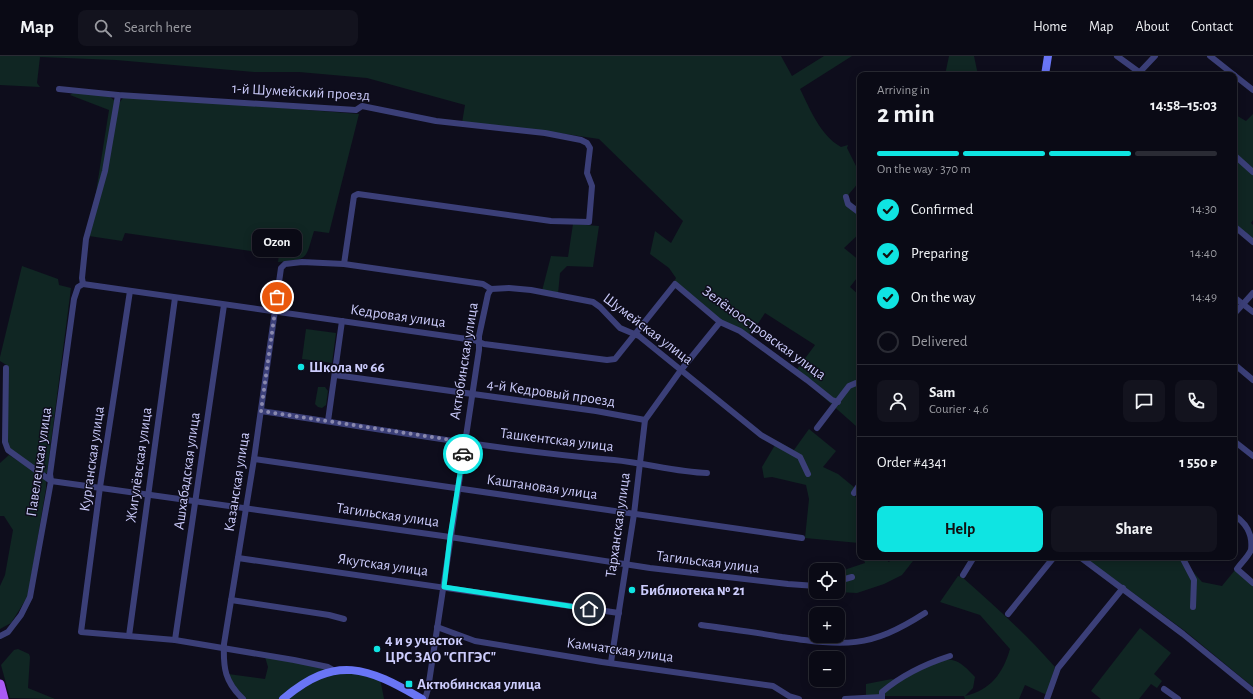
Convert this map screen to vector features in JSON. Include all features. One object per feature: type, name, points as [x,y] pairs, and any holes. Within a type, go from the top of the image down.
[{"type":"main road","points":[[1045,72],[1048,56]]},
{"type":"main road","points":[[282,699],[307,681],[325,673],[335,671],[359,671],[376,674],[392,681],[423,699]]},
{"type":"main road","points":[[0,684],[4,699]]},
{"type":"street","points":[[1117,56],[1137,72]]},
{"type":"street","points":[[1142,72],[1155,56]]},
{"type":"street","points":[[1210,56],[1230,72]]},
{"type":"street","points":[[1237,77],[1253,90]]},
{"type":"street","name":"1-й Шумейский проезд","points":[[59,88],[118,95],[356,110],[362,106],[436,121],[545,133],[581,140],[587,143],[590,148],[587,173],[592,186],[589,222],[551,221],[358,194],[354,196],[344,264]]},
{"type":"street","points":[[83,284],[82,278],[86,240],[105,171],[118,95]]},
{"type":"street","points":[[1237,158],[1253,172]]},
{"type":"street","points":[[846,197],[848,204],[857,211]]},
{"type":"street","points":[[1237,229],[1253,242]]},
{"type":"street","name":"Шумейская улица","points":[[284,264],[302,262],[344,264],[483,284],[491,289],[508,288],[531,290],[593,302],[600,307],[620,328],[635,334],[761,434],[800,457],[808,474]]},
{"type":"street","name":"Казанская улица","points":[[243,699],[233,689],[224,669],[224,649],[254,458],[281,268],[284,264]]},
{"type":"street","name":"Кедровая улица","points":[[83,284],[342,321],[484,344],[607,360],[615,359],[675,284]]},
{"type":"street","name":"Павелецкая улица","points":[[0,636],[8,632],[17,621],[30,597],[52,481],[50,474],[74,298],[78,287],[83,284]]},
{"type":"street","name":"Зелёноостровская улица","points":[[675,284],[720,322],[740,331],[832,400],[838,402]]},
{"type":"street","name":"Актюбинская улица","points":[[423,699],[428,689],[479,342],[488,294],[491,289]]},
{"type":"street","name":"Курганская улица","points":[[129,636],[81,632],[100,487],[130,291]]},
{"type":"street","points":[[1237,311],[1253,293]]},
{"type":"street","name":"Жигулёвская улица","points":[[129,636],[147,494],[176,298]]},
{"type":"street","points":[[1237,299],[1253,312]]},
{"type":"street","name":"Ашхабадская улица","points":[[175,640],[224,305]]},
{"type":"street","points":[[328,421],[342,321]]},
{"type":"street","name":"Тарханская улица","points":[[611,662],[634,514],[645,420],[681,370],[720,322]]},
{"type":"street","points":[[1237,367],[1253,380]]},
{"type":"street","points":[[6,368],[5,442],[8,450],[52,481]]},
{"type":"street","name":"4-й Кедровый проезд","points":[[335,375],[596,411],[645,420]]},
{"type":"street","points":[[817,428],[850,386],[857,384]]},
{"type":"street","name":"Ташкентская улица","points":[[261,411],[465,442],[640,464],[685,472],[707,473]]},
{"type":"street","points":[[1237,443],[1253,456]]},
{"type":"street","name":"Каштановая улица","points":[[254,458],[802,538]]},
{"type":"street","name":"Тагильская улица","points":[[52,481],[450,537],[626,564],[809,585]]},
{"type":"street","points":[[854,492],[857,488]]},
{"type":"street","points":[[1237,518],[1248,527],[1253,543],[1250,552],[1237,569],[1253,583]]},
{"type":"street","name":"Якутская улица","points":[[238,558],[619,613]]},
{"type":"street","points":[[963,575],[972,560]]},
{"type":"street","points":[[1008,614],[1052,560]]},
{"type":"street","points":[[1084,560],[1123,588],[1253,691]]},
{"type":"street","points":[[1184,560],[1194,580],[1193,607]]},
{"type":"street","points":[[845,579],[852,577]]},
{"type":"street","points":[[1048,699],[1058,668],[1123,588]]},
{"type":"street","points":[[231,600],[329,615],[344,619]]},
{"type":"street","points":[[701,626],[811,642],[841,644],[863,642],[885,635],[900,629],[924,613]]},
{"type":"street","name":"Камчатская улица","points":[[437,627],[475,641],[773,686],[789,696],[799,699]]},
{"type":"street","points":[[129,636],[175,640],[301,661],[328,667],[335,671]]},
{"type":"street","points":[[844,699],[882,698],[882,692],[897,678],[932,661],[950,656]]},
{"type":"street","points":[[1164,689],[1178,699]]},
{"type":"green space","points":[[0,56],[781,56],[792,76],[824,56],[852,56],[800,89],[821,129],[841,147],[848,145],[847,148],[857,168],[857,185],[849,194],[848,199],[857,208],[857,236],[844,248],[857,259],[857,278],[850,287],[857,293],[857,425],[856,426],[795,372],[815,345],[765,313],[749,337],[723,323],[674,282],[676,278],[669,268],[650,254],[655,231],[671,243],[683,221],[599,139],[545,131],[462,123],[465,105],[367,78],[299,72],[254,72],[116,60],[40,57],[37,83],[40,87],[0,85]]},
{"type":"green space","points":[[949,56],[974,56],[977,72],[946,72]]},
{"type":"green space","points":[[74,92],[109,96],[115,101],[103,171],[94,205],[109,110],[70,95]]},
{"type":"green space","points":[[130,96],[359,114],[329,233],[314,231],[307,253],[301,259],[278,262],[279,255],[125,233],[122,241],[89,236],[107,171],[119,103],[123,98]]},
{"type":"green space","points":[[1253,114],[1253,220],[1251,223],[1253,225],[1253,239],[1237,226],[1237,116],[1246,121]]},
{"type":"green space","points":[[573,224],[599,226],[593,267],[567,266],[560,273],[558,294],[542,291],[551,256],[568,257]]},
{"type":"green space","points":[[22,266],[58,279],[59,285],[71,288],[47,473],[44,473],[11,450],[8,442],[8,366],[0,361],[0,357]]},
{"type":"green space","points":[[306,329],[336,333],[332,363],[302,359]]},
{"type":"green space","points":[[318,387],[325,387],[328,391],[326,405],[322,408],[315,404]]},
{"type":"green space","points":[[809,429],[836,451],[823,467],[838,474],[855,488],[852,493],[857,499],[857,543],[805,538],[809,499],[806,485],[772,477],[764,478],[762,467],[775,445],[779,442],[794,450]]},
{"type":"green space","points":[[9,455],[42,476],[46,481],[46,488],[28,596],[11,623],[0,629],[0,586],[5,575],[13,530],[4,516],[0,516],[0,463]]},
{"type":"green space","points":[[864,560],[886,560],[889,562],[891,560],[914,560],[902,575],[884,584],[857,593],[845,592],[845,570],[865,563]]},
{"type":"green space","points":[[1088,560],[1183,560],[1202,582],[1222,586],[1235,570],[1253,586],[1253,687],[1185,631]]},
{"type":"green space","points":[[958,576],[962,577],[1010,620],[1055,667],[1047,695],[1025,685],[1019,699],[965,699],[964,696],[866,696],[866,684],[892,679],[897,681],[939,661],[952,660],[959,663],[975,677],[973,688],[965,696],[982,690],[1000,673],[1010,649],[980,615],[940,602]]},
{"type":"green space","points":[[1140,628],[1171,653],[1154,674],[1162,681],[1157,688],[1151,684],[1139,699],[1101,699],[1091,691]]},
{"type":"green space","points":[[18,649],[29,654],[30,657],[28,688],[55,699],[10,698],[1,665],[14,650]]},
{"type":"green space","points":[[265,657],[330,669],[293,687],[278,699],[246,699],[235,688],[228,674],[265,679],[268,667]]},
{"type":"green space","points":[[351,672],[380,678],[384,699],[286,699],[297,690],[326,675]]},
{"type":"way so far","points":[[277,297],[261,411],[465,442],[463,454]]},
{"type":"place","name":"Ozon","points":[[277,297]]},
{"type":"place","name":"Школа № 66","points":[[301,367]]},
{"type":"place","name":"Библиотека № 21","points":[[632,590]]},
{"type":"place","name":"4 и 9 участок ЦРС ЗАО \"СПГЭС\"","points":[[377,649]]},
{"type":"place","name":"Актюбинская улица","points":[[409,684]]},
{"type":"route","points":[[463,454],[444,587],[589,609]]}]
